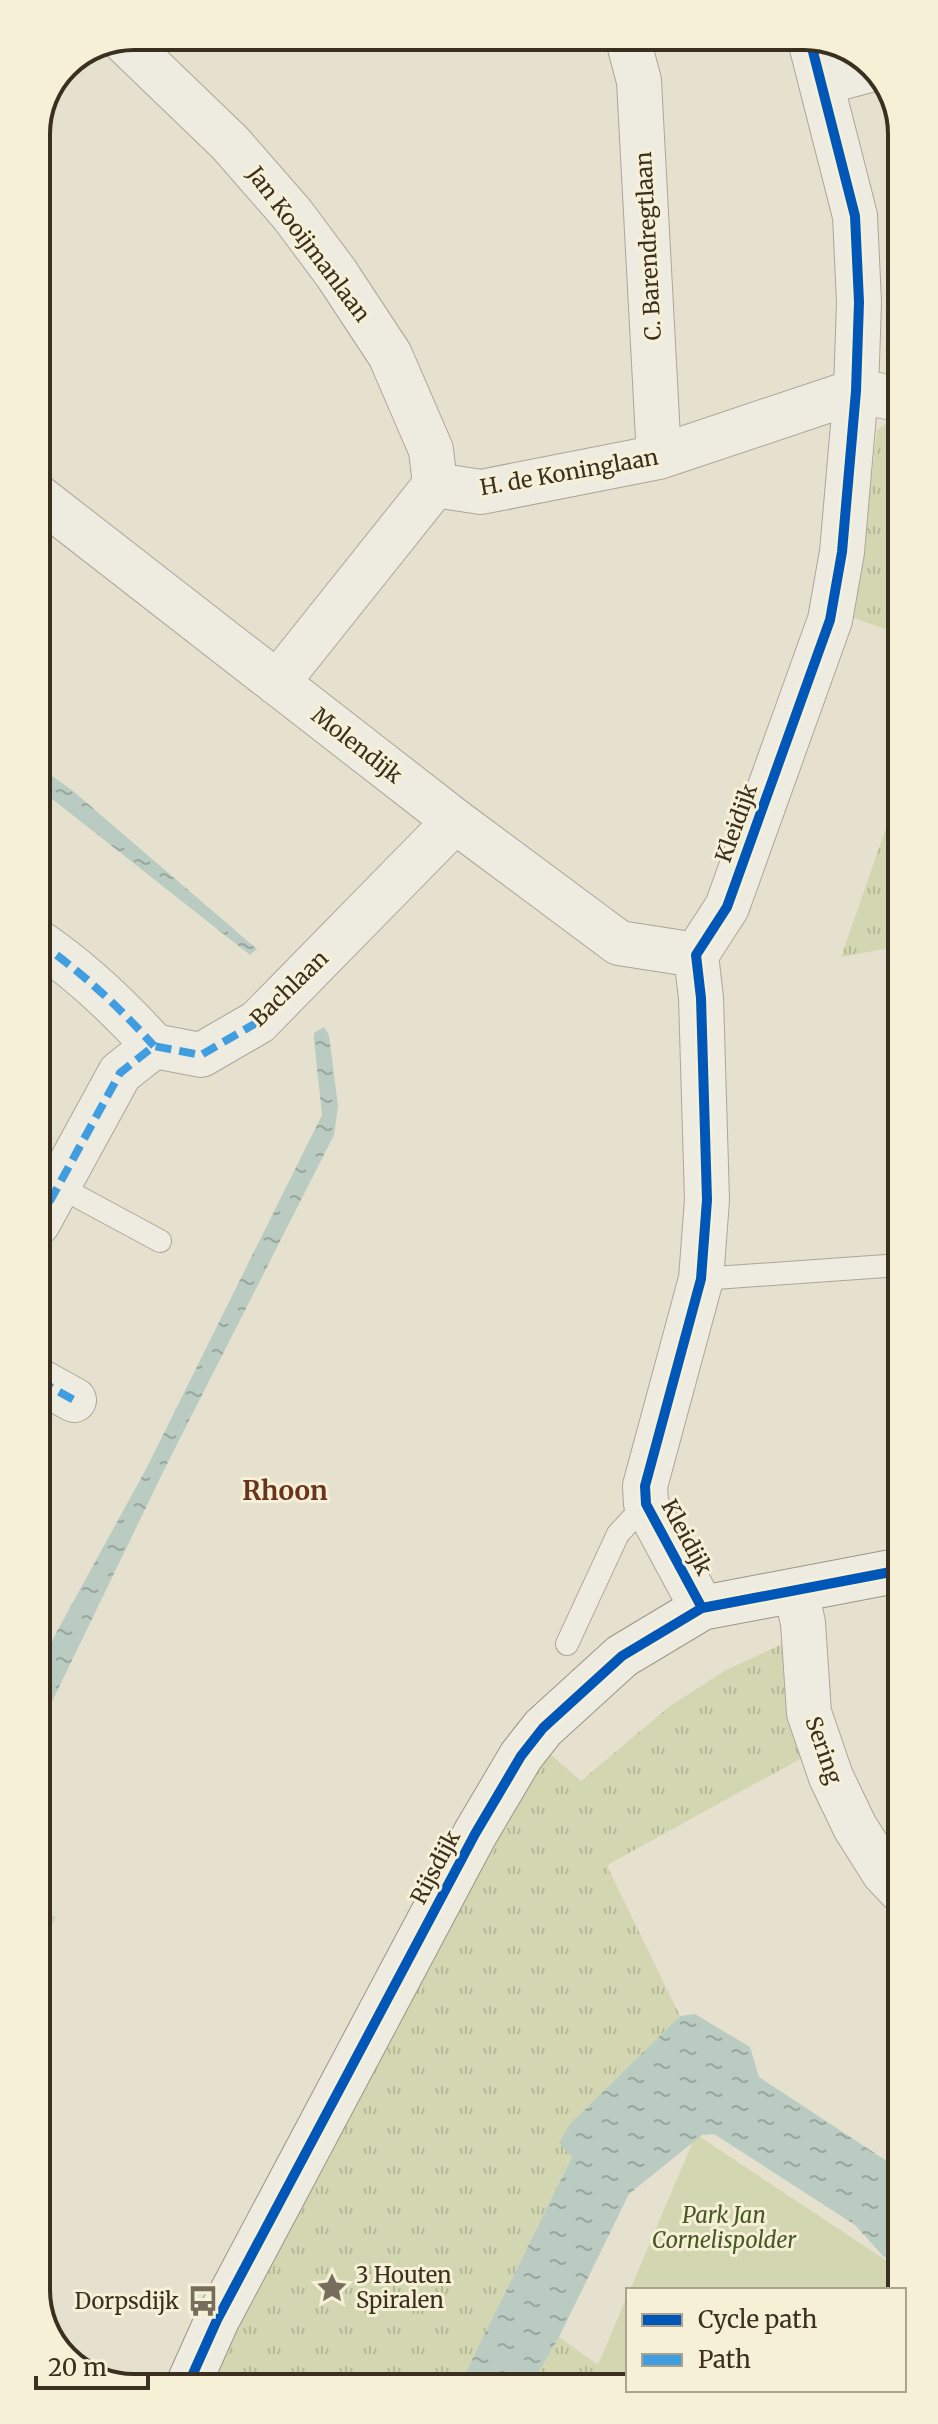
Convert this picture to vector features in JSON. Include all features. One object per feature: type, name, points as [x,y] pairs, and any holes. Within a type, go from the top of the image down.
[{"type":"street","name":"Jan Kooijmanlaan","points":[[133,50],[230,143],[292,214],[336,273],[390,355],[431,450],[435,485]]},
{"type":"street","name":"C. Barendregtlaan","points":[[631,50],[639,81],[659,457]]},
{"type":"street","name":"Kleidijk","points":[[702,1608],[646,1504],[645,1486],[701,1279],[707,1200],[701,998],[696,955],[727,907],[830,620],[842,552],[856,391],[859,302],[855,216],[813,50]]},
{"type":"street","points":[[821,83],[860,72]]},
{"type":"street","name":"H. de Koninglaan","points":[[435,485],[481,492],[659,457],[856,391],[888,397]]},
{"type":"street","points":[[277,683],[435,485]]},
{"type":"street","name":"Molendijk","points":[[50,506],[455,821],[619,943],[696,955]]},
{"type":"street","name":"Bachlaan","points":[[154,1046],[201,1055],[258,1022],[455,821]]},
{"type":"street","points":[[50,950],[121,1009],[154,1046],[120,1073],[50,1201]]},
{"type":"street","name":"Rijsdijk","points":[[193,2374],[224,2306],[475,1834],[521,1756],[543,1728],[622,1656],[702,1608],[888,1573]]},
{"type":"street","name":"Sering","points":[[796,1591],[803,1623],[809,1713],[827,1765],[855,1827],[888,1877]]},
{"type":"lane","points":[[50,1206],[160,1241]]},
{"type":"lane","points":[[701,1279],[888,1266]]},
{"type":"lane","points":[[567,1644],[618,1534],[646,1504]]},
{"type":"green space","points":[[888,422],[888,630],[848,616],[867,518],[877,430]]},
{"type":"green space","points":[[888,822],[888,948],[841,957]]},
{"type":"green space","points":[[789,1641],[802,1758],[609,1864],[608,1868],[680,2016],[569,2125],[572,2157],[465,2374],[214,2374],[256,2275],[518,1790],[548,1752],[581,1781],[670,1706],[726,1670]]},
{"type":"green space","points":[[50,1913],[56,1917],[50,1928]]},
{"type":"green space","name":"Park Jan Cornelispolder","points":[[696,2134],[888,2262],[888,2288],[631,2288]]},
{"type":"green space","name":"Park Jan Cornelispolder","points":[[626,2299],[626,2374],[594,2374]]},
{"type":"green space","points":[[559,2337],[611,2374],[538,2374]]},
{"type":"water","points":[[50,774],[257,949],[250,955],[50,797]]},
{"type":"water","points":[[324,1027],[329,1035],[338,1106],[334,1135],[168,1462],[50,1706],[50,1646],[55,1635],[146,1469],[322,1115],[314,1033]]},
{"type":"water","points":[[695,2014],[750,2047],[759,2077],[888,2162],[888,2259],[855,2225],[714,2134],[702,2135],[629,2194],[538,2374],[465,2374],[572,2157],[559,2143],[569,2125],[680,2016]]},
{"type":"marked path","points":[[50,951],[99,990],[154,1046]]},
{"type":"marked path","points":[[50,1201],[120,1073],[154,1046],[201,1055],[258,1022]]},
{"type":"marked path","points":[[50,1387],[74,1400]]},
{"type":"cycle path","points":[[702,1608],[646,1504],[645,1486],[701,1279],[707,1200],[701,998],[696,955],[727,907],[830,620],[842,552],[856,391],[859,302],[855,216],[813,50]]},
{"type":"cycle path","points":[[193,2374],[217,2320],[475,1834],[521,1756],[543,1728],[622,1656],[702,1608],[888,1572]]},
{"type":"place","name":"3 Houten Spiralen","points":[[332,2288]]},
{"type":"place","name":"Dorpsdijk","points":[[203,2301]]},
{"type":"district","name":"Rhoon","points":[[285,1491]]}]
